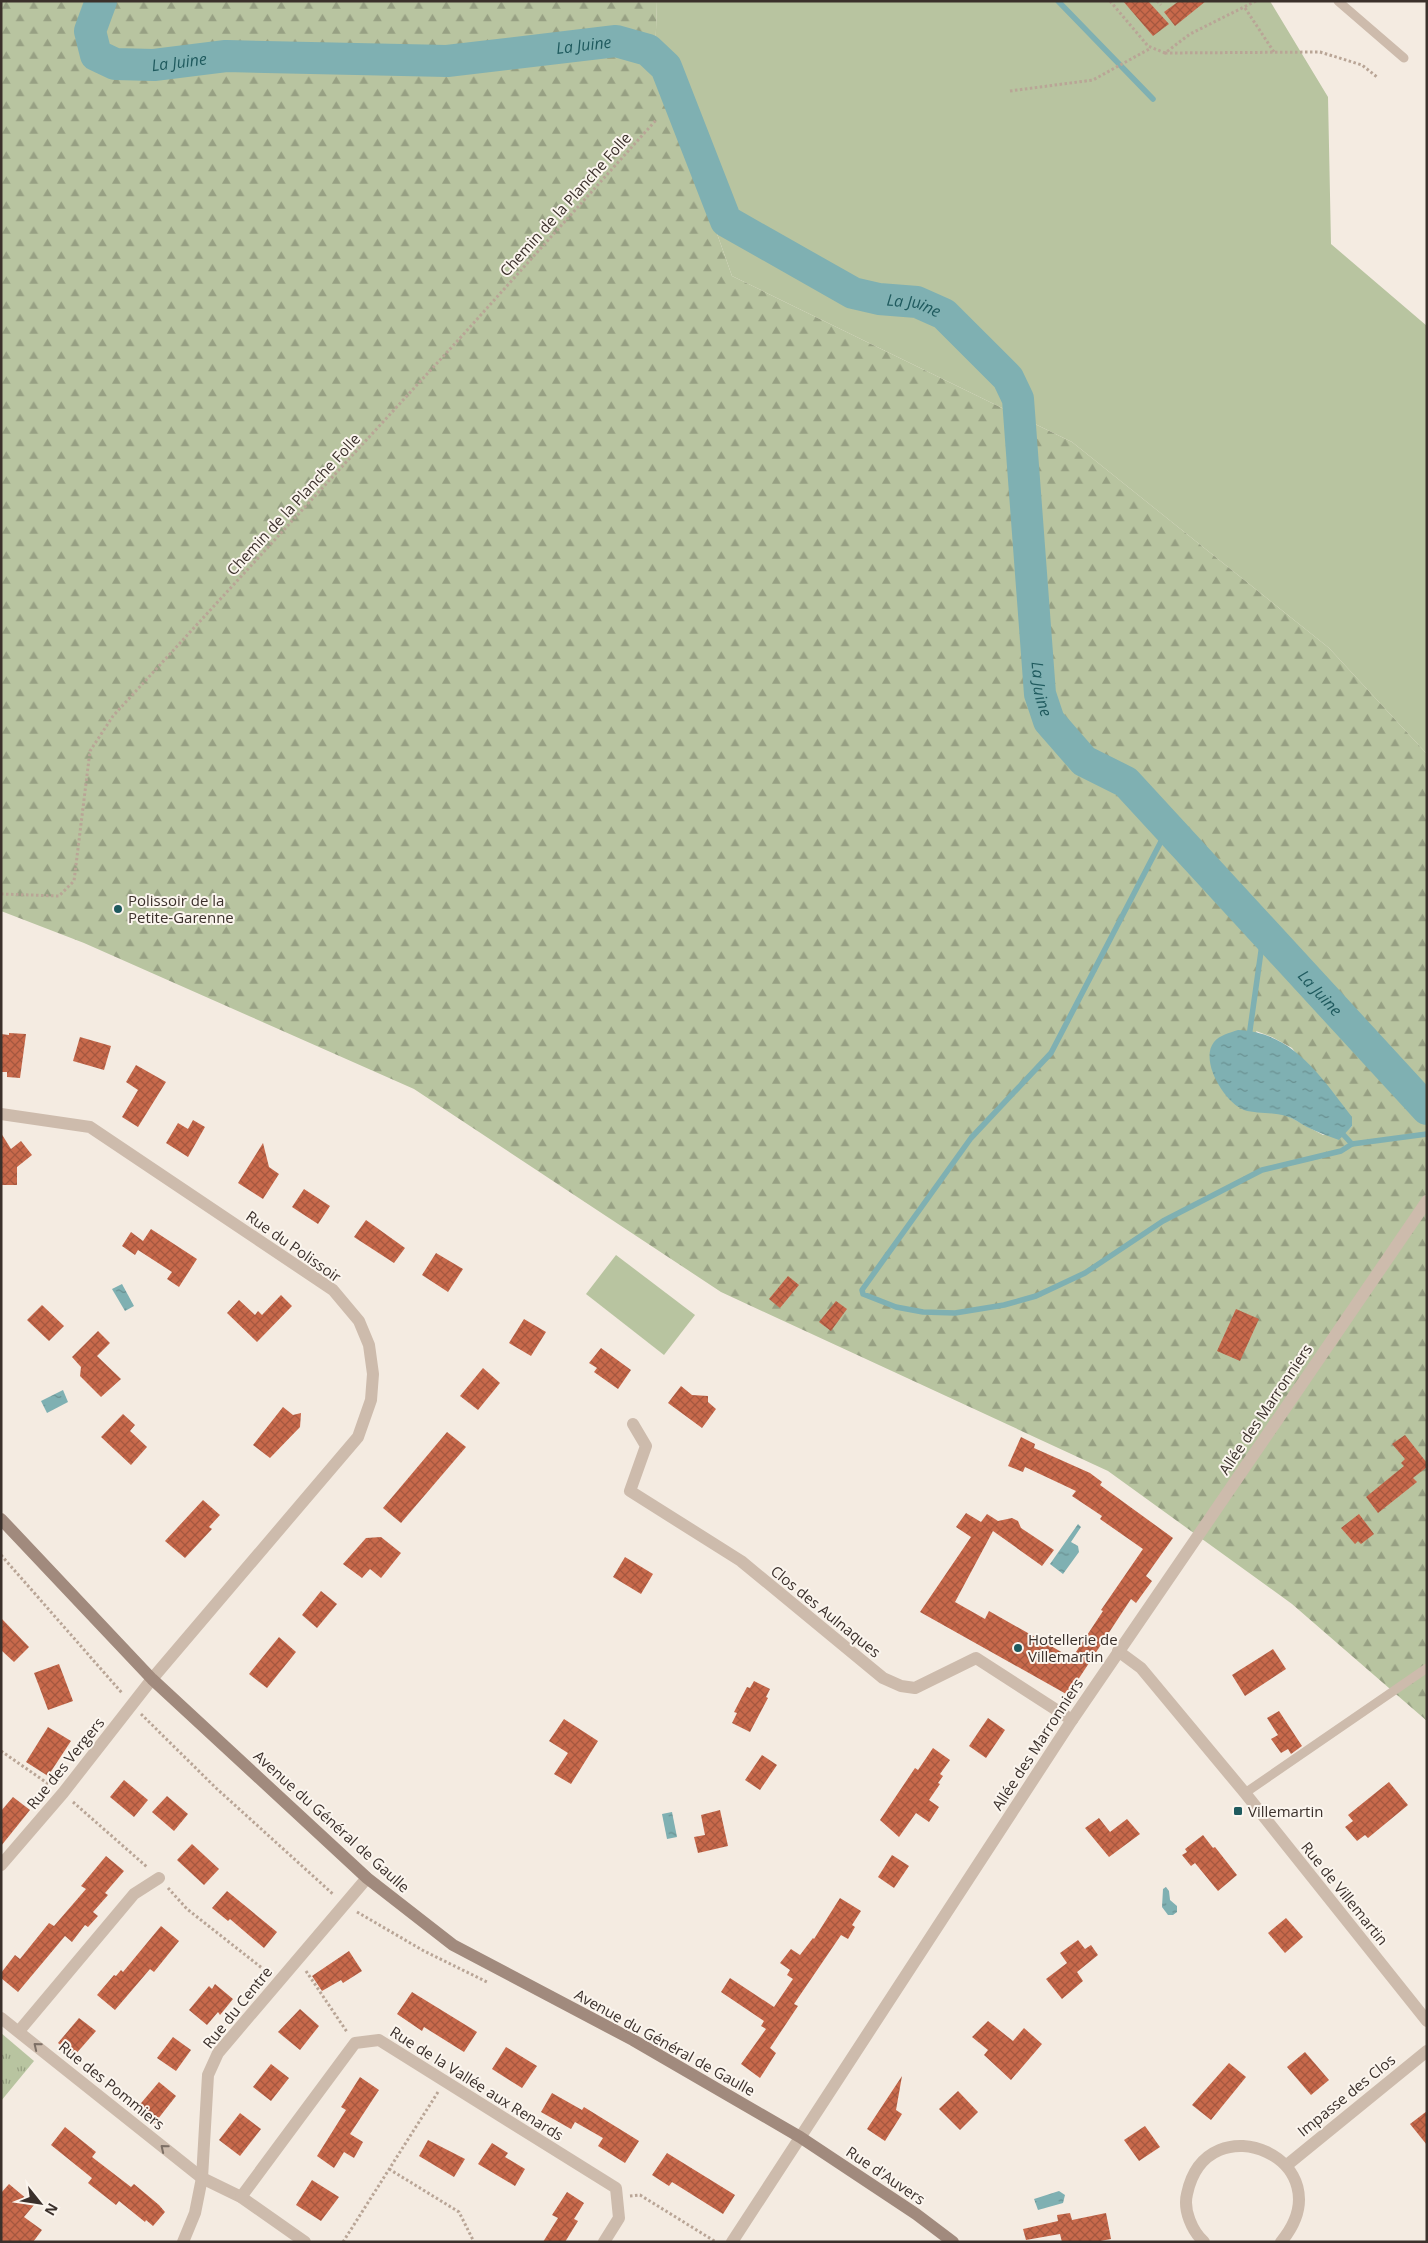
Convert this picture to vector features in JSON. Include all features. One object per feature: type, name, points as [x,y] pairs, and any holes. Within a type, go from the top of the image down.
[{"type":"main road","name":"Avenue du Général de Gaulle","points":[[1,1519],[152,1679],[367,1878],[453,1945],[633,2040],[800,2137]]},
{"type":"main road","name":"Rue d'Auvers","points":[[800,2137],[916,2214],[953,2242]]},
{"type":"street","name":"Rue du Polissoir","points":[[1,1114],[90,1127],[333,1290],[359,1321],[370,1345],[373,1374],[371,1400],[358,1437],[152,1679]]},
{"type":"street","name":"Allée des Marronniers","points":[[732,2242],[1118,1650],[1427,1201]]},
{"type":"street","name":"Clos des Aulnaques","points":[[633,1424],[646,1446],[630,1492],[740,1561],[883,1678],[902,1686],[915,1688],[976,1658],[1072,1720]]},
{"type":"street","name":"Rue de Villemartin","points":[[1118,1650],[1141,1668],[1427,2021]]},
{"type":"street","name":"Rue des Vergers","points":[[1,1865],[63,1793],[152,1679]]},
{"type":"street","points":[[19,2031],[134,1894],[159,1878]]},
{"type":"street","name":"Rue du Centre","points":[[182,2242],[196,2212],[202,2178],[208,2075],[218,2053],[367,1878]]},
{"type":"street","name":"Rue des Pommiers","points":[[1,2018],[202,2178],[242,2197],[305,2242]]},
{"type":"street","name":"Rue de la Vallée aux Renards","points":[[355,2042],[379,2040],[616,2188],[618,2198]]},
{"type":"street","points":[[242,2197],[355,2042]]},
{"type":"street","name":"Impasse des Clos","points":[[1287,2165],[1427,2051]]},
{"type":"street","points":[[1204,2242],[1188,2218],[1186,2196],[1193,2174],[1207,2157],[1227,2147],[1249,2145],[1270,2151],[1287,2165],[1297,2185],[1299,2207],[1292,2228],[1281,2242]]},
{"type":"street","points":[[604,2242],[619,2218],[618,2198]]},
{"type":"lane","points":[[1338,1],[1404,58]]},
{"type":"lane","points":[[1244,1793],[1427,1668]]},
{"type":"path","points":[[1110,1],[1148,46],[1165,53],[1320,52],[1362,66],[1377,76]]},
{"type":"path","points":[[1165,53],[1190,34],[1256,1]]},
{"type":"path","points":[[1245,8],[1275,52]]},
{"type":"path","points":[[1010,92],[1092,80],[1151,48]]},
{"type":"path","name":"Chemin de la Planche Folle","points":[[1,894],[59,896],[74,881],[90,751],[113,716],[461,337],[657,119]]},
{"type":"path","points":[[1,1751],[63,1793],[159,1878],[187,1909],[279,1981]]},
{"type":"path","points":[[297,1958],[355,2042]]},
{"type":"path","points":[[343,2242],[445,2081]]},
{"type":"path","points":[[389,2169],[459,2212],[474,2242]]},
{"type":"path","points":[[618,2198],[640,2194],[716,2242]]},
{"type":"green space","points":[[1,1],[657,1],[655,58],[732,276],[1072,442],[1329,648],[1427,754],[1427,1721],[1292,1604],[1108,1471],[721,1292],[414,1089],[84,943],[1,911]],"holes":[[[1256,1031],[1292,1048],[1352,1126],[1343,1134],[1323,1135],[1288,1116]]]},
{"type":"green space","points":[[657,1],[1270,1],[1328,97],[1331,244],[1427,326],[1427,754],[1329,648],[1072,442],[732,276],[655,58]]},
{"type":"green space","points":[[616,1255],[695,1315],[664,1355],[586,1294]]},
{"type":"green space","points":[[1,2033],[34,2061],[1,2101]]},
{"type":"water","points":[[1238,1030],[1257,1033],[1275,1039],[1304,1059],[1317,1072],[1352,1117],[1352,1126],[1339,1140],[1311,1129],[1286,1116],[1244,1110],[1229,1099],[1216,1080],[1212,1070],[1210,1050],[1214,1042],[1219,1038]]},
{"type":"water","points":[[122,1284],[134,1306],[125,1311],[112,1289]]},
{"type":"water","points":[[63,1390],[68,1402],[47,1413],[41,1401]]},
{"type":"water","points":[[1078,1524],[1081,1527],[1071,1542],[1078,1546],[1079,1552],[1063,1574],[1050,1564]]},
{"type":"water","points":[[672,1812],[677,1837],[667,1839],[662,1814]]},
{"type":"water","points":[[1166,1887],[1169,1891],[1170,1900],[1177,1906],[1177,1912],[1173,1915],[1168,1915],[1162,1907],[1163,1889]]},
{"type":"water","points":[[1059,2191],[1065,2195],[1063,2203],[1038,2210],[1034,2199]]},
{"type":"building","points":[[1123,1],[1148,1],[1169,24],[1153,36]]},
{"type":"building","points":[[1179,1],[1206,1],[1175,26],[1164,12]]},
{"type":"building","points":[[9,1033],[26,1034],[20,1078],[7,1077],[7,1072],[1,1072],[1,1034],[9,1035]]},
{"type":"building","points":[[80,1037],[111,1046],[104,1070],[73,1061]]},
{"type":"building","points":[[136,1065],[166,1082],[138,1127],[122,1117],[138,1090],[126,1082]]},
{"type":"building","points":[[193,1120],[205,1127],[188,1157],[166,1143],[178,1123],[188,1129]]},
{"type":"building","points":[[1,1133],[11,1149],[21,1141],[32,1155],[17,1167],[17,1185],[1,1185]]},
{"type":"building","points":[[263,1143],[269,1167],[279,1174],[263,1199],[238,1183]]},
{"type":"building","points":[[304,1189],[330,1206],[318,1224],[292,1207]]},
{"type":"building","points":[[366,1220],[405,1248],[394,1263],[354,1237]]},
{"type":"building","points":[[151,1229],[197,1259],[179,1287],[167,1279],[172,1272],[138,1250],[135,1255],[122,1246],[131,1232],[143,1241]]},
{"type":"building","points":[[436,1253],[463,1269],[448,1292],[422,1275]]},
{"type":"building","points":[[788,1276],[799,1285],[780,1308],[769,1299]]},
{"type":"building","points":[[281,1295],[292,1306],[257,1342],[227,1313],[239,1300],[255,1315],[258,1311],[262,1315]]},
{"type":"building","points":[[836,1301],[847,1309],[831,1331],[819,1322]]},
{"type":"building","points":[[42,1305],[64,1326],[49,1341],[27,1320]]},
{"type":"building","points":[[1236,1309],[1259,1319],[1240,1361],[1217,1351]]},
{"type":"building","points":[[524,1319],[546,1332],[531,1356],[509,1343]]},
{"type":"building","points":[[98,1331],[110,1343],[97,1356],[121,1379],[101,1397],[80,1376],[81,1367],[72,1357]]},
{"type":"building","points":[[601,1348],[631,1370],[618,1389],[594,1372],[597,1368],[589,1363]]},
{"type":"building","points":[[483,1368],[500,1383],[478,1410],[460,1396]]},
{"type":"building","points":[[681,1386],[692,1395],[708,1396],[708,1402],[716,1409],[702,1428],[668,1403]]},
{"type":"building","points":[[283,1407],[293,1415],[301,1413],[300,1427],[270,1458],[253,1445]]},
{"type":"building","points":[[123,1414],[135,1425],[130,1431],[147,1447],[131,1465],[101,1437]]},
{"type":"building","points":[[447,1432],[466,1447],[401,1523],[383,1508]]},
{"type":"building","points":[[1405,1435],[1427,1463],[1427,1467],[1413,1478],[1417,1482],[1378,1513],[1366,1497],[1404,1466],[1401,1463],[1405,1459],[1392,1444]]},
{"type":"building","points":[[1021,1437],[1035,1444],[1034,1448],[1090,1473],[1102,1482],[1100,1485],[1173,1538],[1146,1576],[1152,1581],[1136,1603],[1131,1599],[1068,1695],[920,1612],[971,1537],[956,1527],[966,1513],[981,1522],[987,1514],[998,1521],[1012,1518],[1018,1521],[1021,1528],[1054,1550],[1042,1566],[993,1531],[955,1602],[985,1619],[989,1611],[1072,1658],[1103,1611],[1101,1610],[1143,1549],[1100,1519],[1102,1516],[1072,1496],[1076,1491],[1025,1467],[1023,1472],[1008,1466]]},
{"type":"building","points":[[203,1500],[220,1515],[209,1527],[212,1529],[185,1558],[165,1541]]},
{"type":"building","points":[[1359,1514],[1374,1534],[1361,1544],[1358,1541],[1355,1544],[1341,1528]]},
{"type":"building","points":[[381,1537],[401,1553],[381,1578],[370,1569],[362,1578],[343,1564],[366,1538]]},
{"type":"building","points":[[625,1557],[653,1574],[641,1594],[613,1577]]},
{"type":"building","points":[[321,1591],[337,1604],[317,1628],[302,1615]]},
{"type":"building","points":[[1,1618],[29,1647],[14,1662],[1,1650]]},
{"type":"building","points":[[279,1637],[296,1652],[267,1688],[249,1674]]},
{"type":"building","points":[[1273,1649],[1286,1669],[1245,1696],[1232,1675]]},
{"type":"building","points":[[59,1664],[73,1701],[48,1710],[34,1673]]},
{"type":"building","points":[[754,1681],[770,1689],[766,1697],[768,1698],[750,1732],[732,1723],[737,1713],[734,1712],[747,1687],[750,1688]]},
{"type":"building","points":[[1279,1711],[1302,1746],[1291,1754],[1288,1749],[1281,1753],[1271,1739],[1278,1735],[1267,1718]]},
{"type":"building","points":[[988,1718],[1005,1730],[986,1758],[969,1746]]},
{"type":"building","points":[[564,1719],[598,1741],[571,1784],[554,1774],[568,1753],[549,1741]]},
{"type":"building","points":[[48,1727],[71,1741],[48,1776],[26,1762]]},
{"type":"building","points":[[933,1748],[950,1760],[940,1774],[943,1776],[938,1783],[940,1784],[929,1800],[939,1807],[929,1822],[916,1813],[899,1837],[880,1820],[915,1768],[918,1770]]},
{"type":"building","points":[[762,1755],[777,1765],[760,1790],[745,1780]]},
{"type":"building","points":[[124,1780],[148,1800],[134,1817],[110,1797]]},
{"type":"building","points":[[1389,1782],[1408,1805],[1368,1838],[1365,1835],[1357,1841],[1345,1827],[1353,1821],[1348,1815]]},
{"type":"building","points":[[167,1796],[188,1814],[174,1831],[152,1812]]},
{"type":"building","points":[[13,1797],[30,1810],[1,1846],[1,1811]]},
{"type":"building","points":[[720,1810],[728,1846],[698,1853],[694,1837],[705,1835],[701,1815]]},
{"type":"building","points":[[1099,1818],[1110,1832],[1127,1819],[1140,1834],[1109,1857],[1085,1828]]},
{"type":"building","points":[[1203,1835],[1237,1875],[1218,1891],[1195,1863],[1191,1866],[1182,1855],[1187,1852],[1185,1849]]},
{"type":"building","points":[[192,1844],[219,1869],[204,1885],[177,1860]]},
{"type":"building","points":[[892,1855],[909,1866],[894,1888],[878,1877]]},
{"type":"building","points":[[106,1856],[124,1871],[105,1893],[108,1895],[93,1912],[98,1916],[88,1927],[85,1925],[72,1942],[65,1936],[18,1992],[1,1978],[1,1973],[15,1955],[20,1959],[49,1923],[54,1926],[86,1889],[81,1886]]},
{"type":"building","points":[[227,1891],[277,1932],[264,1948],[230,1919],[228,1921],[212,1908]]},
{"type":"building","points":[[840,1898],[861,1911],[852,1925],[855,1927],[848,1939],[841,1935],[794,2004],[798,2006],[770,2048],[776,2053],[760,2078],[741,2064],[766,2029],[761,2026],[764,2021],[721,1992],[730,1978],[774,2007],[793,1979],[787,1975],[790,1970],[780,1963],[791,1949],[800,1955],[814,1939]]},
{"type":"building","points":[[1286,1918],[1303,1937],[1285,1953],[1268,1933]]},
{"type":"building","points":[[161,1926],[179,1941],[154,1972],[150,1969],[115,2010],[97,1995],[114,1975],[116,1976],[121,1970],[123,1972]]},
{"type":"building","points":[[1078,1940],[1085,1949],[1091,1945],[1098,1955],[1077,1972],[1083,1981],[1062,1999],[1046,1979],[1067,1963],[1060,1953]]},
{"type":"building","points":[[349,1951],[362,1971],[343,1983],[341,1980],[322,1991],[312,1976]]},
{"type":"building","points":[[215,1984],[233,1999],[220,2015],[218,2012],[207,2025],[189,2010],[209,1986],[212,1989]]},
{"type":"building","points":[[412,1992],[477,2032],[464,2052],[424,2027],[422,2031],[397,2014]]},
{"type":"building","points":[[300,2009],[319,2026],[300,2050],[278,2032]]},
{"type":"building","points":[[79,2018],[96,2031],[74,2056],[58,2043]]},
{"type":"building","points":[[988,2021],[1013,2041],[1024,2028],[1042,2044],[1011,2080],[984,2055],[988,2050],[972,2037]]},
{"type":"building","points":[[173,2037],[191,2050],[176,2071],[157,2058]]},
{"type":"building","points":[[506,2047],[537,2066],[522,2088],[492,2069]]},
{"type":"building","points":[[1305,2052],[1329,2080],[1311,2095],[1287,2067]]},
{"type":"building","points":[[1229,2063],[1246,2077],[1211,2120],[1192,2105]]},
{"type":"building","points":[[271,2064],[289,2078],[271,2101],[253,2087]]},
{"type":"building","points":[[902,2076],[896,2110],[902,2114],[885,2141],[867,2129]]},
{"type":"building","points":[[360,2077],[379,2090],[350,2134],[363,2142],[354,2158],[344,2152],[334,2168],[317,2156],[346,2110],[341,2107]]},
{"type":"building","points":[[159,2082],[176,2096],[154,2124],[136,2109]]},
{"type":"building","points":[[958,2091],[978,2112],[960,2130],[939,2109]]},
{"type":"building","points":[[552,2093],[582,2110],[584,2107],[639,2141],[625,2163],[598,2146],[603,2138],[575,2122],[571,2129],[541,2112]]},
{"type":"building","points":[[1427,2111],[1427,2145],[1410,2124]]},
{"type":"building","points":[[240,2113],[261,2129],[240,2156],[219,2140]]},
{"type":"building","points":[[1145,2126],[1160,2147],[1139,2161],[1124,2140]]},
{"type":"building","points":[[65,2127],[96,2152],[92,2157],[131,2187],[134,2184],[159,2205],[165,2212],[153,2226],[146,2220],[145,2222],[119,2201],[116,2205],[88,2183],[92,2178],[51,2145]]},
{"type":"building","points":[[428,2140],[465,2159],[454,2177],[419,2156]]},
{"type":"building","points":[[492,2143],[508,2153],[505,2157],[525,2169],[515,2186],[478,2164]]},
{"type":"building","points":[[667,2153],[735,2195],[723,2214],[672,2182],[669,2186],[652,2175]]},
{"type":"building","points":[[312,2180],[339,2197],[321,2221],[296,2205]]},
{"type":"building","points":[[9,2184],[34,2205],[24,2217],[42,2230],[33,2242],[1,2242],[1,2193]]},
{"type":"building","points":[[567,2192],[584,2203],[574,2219],[578,2221],[565,2242],[543,2242],[558,2218],[552,2215]]},
{"type":"building","points":[[1070,2213],[1072,2220],[1106,2213],[1111,2239],[1095,2242],[1062,2242],[1060,2234],[1026,2240],[1023,2229],[1058,2221],[1057,2215]]},
{"type":"waterway","name":"La Juine","points":[[101,1],[90,31],[96,55],[115,64],[154,65],[226,56],[447,61],[616,41],[648,50],[666,67],[726,221],[853,293],[879,299],[917,302],[944,314],[1008,378],[1018,399],[1040,694],[1049,721],[1084,761],[1126,782],[1427,1109]]},
{"type":"waterway","points":[[1058,1],[1153,99]]},
{"type":"waterway","points":[[1168,828],[1051,1053],[971,1138],[862,1290],[863,1294],[896,1307],[923,1312],[955,1313],[1004,1305],[1036,1296],[1085,1273],[1163,1221],[1262,1170],[1341,1151],[1352,1144],[1427,1134]]},
{"type":"waterway","points":[[1249,1037],[1264,930]]},
{"type":"waterway","points":[[1339,1130],[1352,1144]]},
{"type":"place","name":"Polissoir de la Petite-Garenne","points":[[118,909]]},
{"type":"place","name":"Hotellerie de Villemartin","points":[[1018,1648]]},
{"type":"place","name":"Villemartin","points":[[1238,1811]]}]
